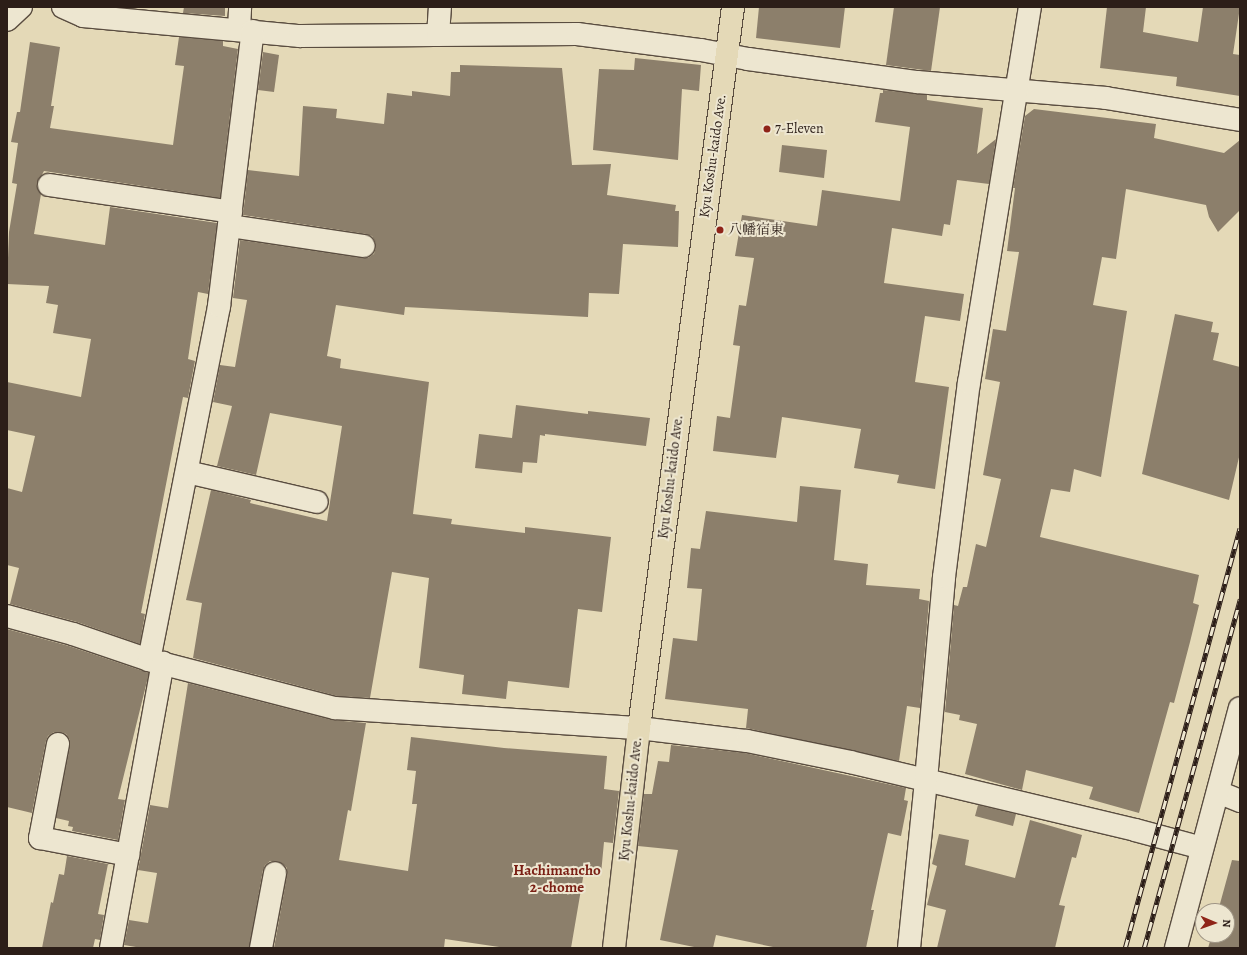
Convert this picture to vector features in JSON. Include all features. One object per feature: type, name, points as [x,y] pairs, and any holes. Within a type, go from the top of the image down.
[{"type":"main road","name":"Kyu Koshu-kaido Ave.","points":[[614,948],[639,728],[733,7]]},
{"type":"street","points":[[7,20],[21,7]]},
{"type":"street","points":[[63,7],[83,16],[300,36],[576,34],[701,50],[917,82],[1106,98],[1240,120]]},
{"type":"street","points":[[111,948],[128,855],[156,662],[187,472],[220,306],[230,219],[246,30],[240,7]]},
{"type":"street","points":[[438,35],[440,7]]},
{"type":"street","points":[[908,948],[926,780],[944,577],[969,383],[1015,90],[1030,7]]},
{"type":"street","points":[[49,186],[230,219],[364,246]]},
{"type":"street","points":[[187,472],[317,502]]},
{"type":"street","points":[[7,616],[73,634],[156,662],[335,708],[639,728],[747,741],[850,762],[1135,830],[1202,848]]},
{"type":"street","points":[[1176,948],[1240,708]]},
{"type":"street","points":[[58,744],[40,838],[128,855]]},
{"type":"street","points":[[1218,792],[1240,801]]},
{"type":"street","points":[[261,948],[275,873]]},
{"type":"building","points":[[184,7],[225,7],[225,16],[183,13]]},
{"type":"building","points":[[759,7],[845,7],[840,48],[756,38]]},
{"type":"building","points":[[894,7],[940,7],[931,71],[886,65]]},
{"type":"building","points":[[1107,7],[1146,7],[1143,32],[1198,42],[1203,7],[1240,7],[1233,54],[1240,55],[1240,96],[1176,86],[1177,77],[1100,68]]},
{"type":"building","points":[[179,37],[223,41],[223,46],[238,49],[220,198],[44,171],[37,184],[41,194],[34,234],[105,245],[110,207],[217,223],[208,294],[198,292],[188,359],[195,361],[188,398],[183,397],[141,613],[145,614],[140,644],[77,622],[10,604],[19,568],[7,565],[7,488],[22,492],[35,436],[7,430],[7,382],[81,397],[91,339],[53,333],[58,305],[46,303],[49,286],[7,284],[9,232],[17,184],[12,183],[18,143],[11,142],[17,112],[20,112],[30,42],[60,47],[51,106],[54,106],[50,128],[173,145],[184,66],[175,65]]},
{"type":"building","points":[[263,52],[279,55],[274,92],[258,90]]},
{"type":"building","points":[[635,58],[701,65],[699,91],[682,89],[678,160],[593,150],[599,69],[634,70]]},
{"type":"building","points":[[460,65],[562,68],[572,165],[611,164],[607,195],[676,205],[675,211],[679,211],[678,247],[623,244],[619,294],[589,293],[588,317],[405,307],[404,315],[336,305],[327,356],[341,359],[340,368],[429,382],[413,514],[452,519],[451,524],[525,533],[525,527],[611,537],[602,612],[578,609],[569,688],[508,681],[506,699],[462,694],[464,675],[419,668],[429,578],[392,572],[370,698],[337,696],[193,658],[202,603],[186,600],[211,490],[251,500],[250,503],[327,521],[342,426],[270,413],[256,475],[217,466],[232,406],[213,402],[220,365],[235,367],[247,300],[233,298],[240,240],[362,258],[368,258],[374,254],[376,247],[372,236],[366,234],[243,215],[248,170],[299,176],[303,106],[337,109],[336,118],[384,124],[387,93],[412,96],[412,91],[450,96],[451,72],[460,72]]},
{"type":"building","points":[[883,90],[927,95],[927,100],[983,108],[977,154],[996,139],[989,184],[957,180],[950,225],[944,224],[942,236],[892,228],[884,283],[964,294],[960,321],[925,316],[915,382],[949,387],[935,489],[897,483],[899,475],[854,468],[861,429],[782,417],[776,458],[713,451],[717,416],[730,418],[740,346],[733,345],[739,305],[746,306],[754,258],[735,256],[742,215],[817,226],[822,190],[900,201],[910,127],[875,122],[880,93],[883,93]]},
{"type":"building","points":[[1034,109],[1156,124],[1154,138],[1224,153],[1240,140],[1240,210],[1218,232],[1209,217],[1206,205],[1126,189],[1116,259],[1102,257],[1093,305],[1127,311],[1101,477],[1074,469],[1070,492],[1051,489],[1040,537],[1199,575],[1193,603],[1199,605],[1190,642],[1174,703],[1170,702],[1139,813],[1089,799],[1093,787],[1026,770],[1022,790],[965,774],[977,724],[959,720],[960,715],[945,712],[954,605],[958,606],[963,587],[967,587],[976,544],[986,547],[1001,479],[983,475],[1000,382],[985,379],[993,329],[1006,331],[1019,252],[1007,251],[1015,188],[1013,188],[1025,116]]},
{"type":"building","points":[[782,145],[827,150],[824,178],[779,172]]},
{"type":"building","points":[[1175,314],[1213,322],[1211,332],[1219,333],[1213,360],[1240,367],[1240,453],[1229,500],[1142,474]]},
{"type":"building","points":[[516,405],[588,414],[588,411],[650,418],[646,446],[545,434],[545,436],[540,435],[537,463],[523,462],[522,473],[475,468],[479,434],[512,438]]},
{"type":"building","points":[[800,486],[841,490],[834,560],[868,564],[866,585],[920,589],[919,599],[929,601],[920,708],[907,706],[899,761],[746,728],[748,709],[665,699],[673,638],[697,641],[702,589],[687,588],[691,548],[700,549],[706,511],[797,522]]},
{"type":"building","points":[[7,629],[69,646],[149,673],[118,799],[125,800],[118,840],[72,831],[73,827],[68,826],[69,821],[56,818],[70,746],[70,740],[66,734],[61,732],[54,732],[48,736],[46,741],[32,813],[7,807]]},
{"type":"building","points":[[188,683],[332,720],[366,723],[351,811],[348,810],[339,860],[408,871],[417,804],[412,804],[416,771],[407,770],[411,737],[504,748],[607,756],[604,789],[619,791],[613,843],[604,842],[601,874],[584,872],[571,948],[506,948],[445,939],[444,948],[274,948],[287,875],[287,868],[277,861],[270,861],[265,865],[263,870],[249,948],[142,948],[124,945],[129,920],[148,923],[157,873],[138,870],[150,805],[168,808]]},
{"type":"building","points":[[671,745],[745,753],[906,788],[904,800],[908,801],[901,836],[888,833],[871,910],[874,910],[866,948],[778,948],[716,935],[713,948],[699,948],[660,940],[678,850],[638,846],[644,794],[652,794],[658,761],[669,762]]},
{"type":"building","points":[[978,805],[1016,814],[1013,826],[975,816]]},
{"type":"building","points":[[1030,820],[1082,835],[1076,858],[1072,857],[1059,905],[1065,906],[1055,948],[937,948],[946,910],[927,905],[937,866],[932,864],[939,834],[969,840],[965,865],[1015,878]]},
{"type":"building","points":[[67,856],[108,864],[98,914],[104,915],[100,940],[95,939],[93,948],[42,948],[51,902],[53,903],[59,874],[64,875]]},
{"type":"building","points":[[1232,860],[1240,861],[1240,948],[1208,948],[1210,943],[1235,943],[1235,903],[1220,903]]},
{"type":"railway","points":[[1125,948],[1240,528]]},
{"type":"railway","points":[[1144,948],[1240,599]]},
{"type":"place","name":"7-Eleven","points":[[767,129]]},
{"type":"place","name":"八幡宿東","points":[[720,230]]},
{"type":"district","name":"Hachimancho 2-chome","points":[[557,878]]}]
